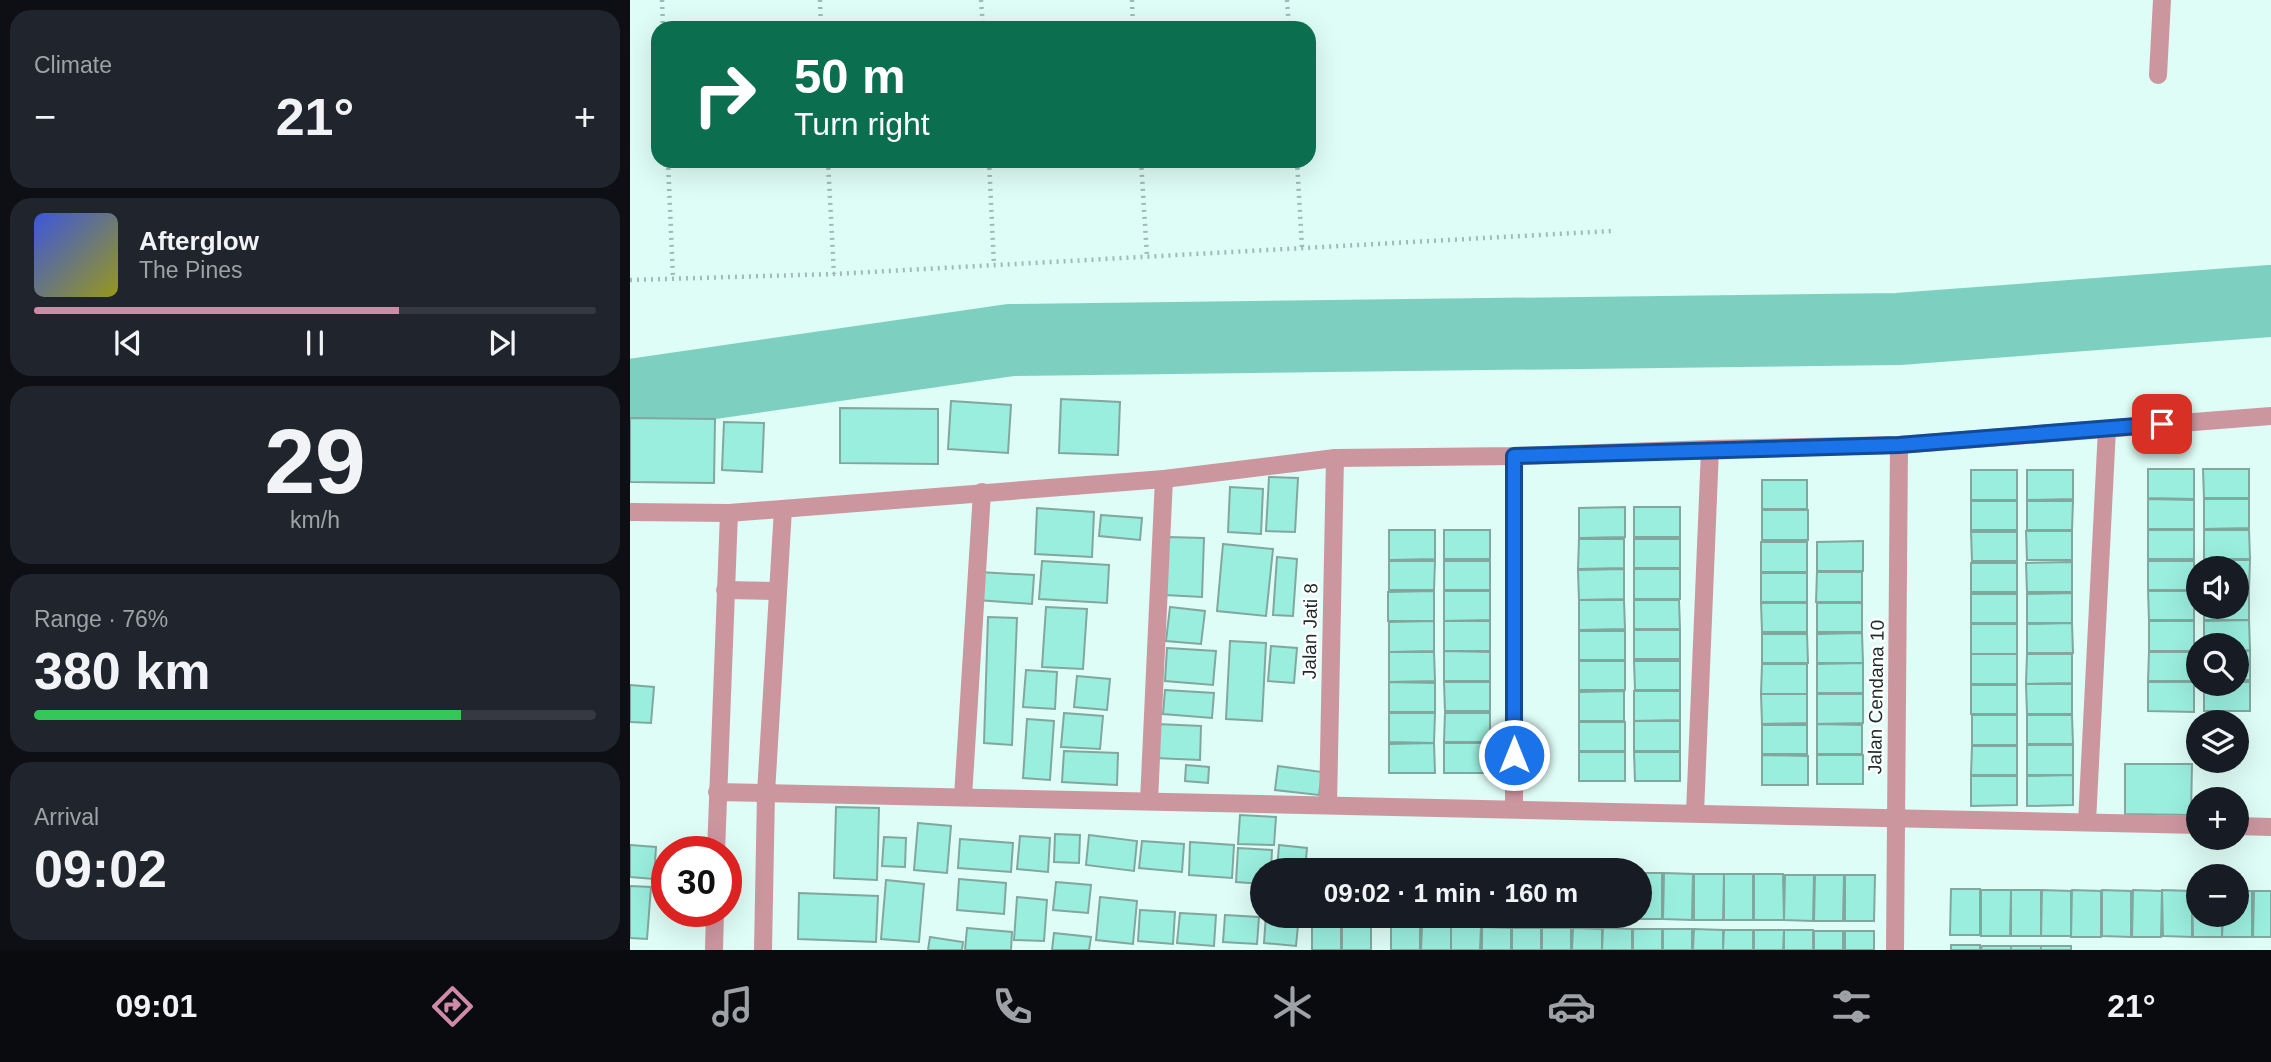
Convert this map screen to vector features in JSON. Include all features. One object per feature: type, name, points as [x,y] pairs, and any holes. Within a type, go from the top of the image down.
[{"type":"street","points":[[2158,75],[2162,0]]},
{"type":"street","points":[[630,512],[729,513],[783,509],[1164,479],[1335,458],[1514,456],[1899,445],[2271,416]]},
{"type":"street","points":[[2087,822],[2107,429]]},
{"type":"street","name":"Jalan Cendana 10","points":[[1895,950],[1899,445]]},
{"type":"street","points":[[1695,813],[1710,449]]},
{"type":"street","points":[[1514,456],[1514,809]]},
{"type":"street","name":"Jalan Jati 8","points":[[1328,805],[1335,458]]},
{"type":"street","points":[[1149,801],[1164,479]]},
{"type":"street","points":[[963,797],[982,492]]},
{"type":"street","points":[[763,950],[766,793],[783,509]]},
{"type":"street","points":[[716,836],[729,513]]},
{"type":"street","points":[[725,590],[778,591]]},
{"type":"street","points":[[717,792],[2186,825]]},
{"type":"street","points":[[2249,826],[2271,827]]},
{"type":"street","points":[[714,950],[715,927]]},
{"type":"path","points":[[662,0],[663,21]]},
{"type":"path","points":[[820,0],[821,21]]},
{"type":"path","points":[[981,0],[982,21]]},
{"type":"path","points":[[1132,0],[1133,21]]},
{"type":"path","points":[[1287,0],[1288,21]]},
{"type":"path","points":[[668,168],[673,278]]},
{"type":"path","points":[[828,168],[834,274]]},
{"type":"path","points":[[989,168],[995,265]]},
{"type":"path","points":[[1141,168],[1147,256]]},
{"type":"path","points":[[1297,168],[1302,248]]},
{"type":"path","points":[[630,280],[834,274],[1611,231]]},
{"type":"building","points":[[1061,399],[1120,402],[1118,455],[1059,453]]},
{"type":"building","points":[[951,401],[1011,405],[1008,453],[948,449]]},
{"type":"building","points":[[840,408],[938,409],[938,464],[840,463]]},
{"type":"building","points":[[630,418],[715,419],[714,483],[630,482]]},
{"type":"building","points":[[724,422],[764,423],[762,472],[722,470]]},
{"type":"building","points":[[2148,469],[2194,469],[2194,499],[2148,498]]},
{"type":"building","points":[[2203,469],[2249,469],[2249,498],[2204,498]]},
{"type":"building","points":[[1971,470],[2017,470],[2017,500],[1971,500]]},
{"type":"building","points":[[2027,470],[2073,470],[2073,499],[2027,500]]},
{"type":"building","points":[[1269,477],[1298,478],[1295,532],[1266,531]]},
{"type":"building","points":[[1762,480],[1807,480],[1807,509],[1762,509]]},
{"type":"building","points":[[1230,487],[1263,489],[1261,534],[1228,532]]},
{"type":"building","points":[[2148,499],[2194,500],[2194,529],[2148,529]]},
{"type":"building","points":[[2204,499],[2249,499],[2249,528],[2204,529]]},
{"type":"building","points":[[1971,501],[2017,501],[2017,530],[1971,530]]},
{"type":"building","points":[[2027,501],[2073,501],[2072,530],[2027,530]]},
{"type":"building","points":[[1625,507],[1625,537],[1579,538],[1579,508]]},
{"type":"building","points":[[1634,507],[1680,507],[1680,537],[1634,537]]},
{"type":"building","points":[[1037,508],[1094,512],[1092,557],[1035,554]]},
{"type":"building","points":[[1762,510],[1808,510],[1808,540],[1762,540]]},
{"type":"building","points":[[1101,515],[1142,518],[1140,540],[1099,536]]},
{"type":"building","points":[[1389,530],[1435,530],[1435,559],[1389,560]]},
{"type":"building","points":[[1444,530],[1490,530],[1490,559],[1444,559]]},
{"type":"building","points":[[2148,530],[2194,530],[2194,556],[2186,556],[2186,559],[2148,559]]},
{"type":"building","points":[[2204,530],[2249,530],[2250,559],[2249,556],[2204,556]]},
{"type":"building","points":[[2026,531],[2072,531],[2072,560],[2027,560]]},
{"type":"building","points":[[1971,532],[2017,532],[2017,561],[1972,561]]},
{"type":"building","points":[[1167,537],[1204,538],[1202,597],[1165,595]]},
{"type":"building","points":[[1579,539],[1624,539],[1624,568],[1578,569]]},
{"type":"building","points":[[1634,539],[1680,539],[1680,568],[1634,568]]},
{"type":"building","points":[[1863,541],[1863,571],[1817,571],[1817,542]]},
{"type":"building","points":[[1761,542],[1807,542],[1807,572],[1761,572]]},
{"type":"building","points":[[1223,544],[1273,549],[1266,616],[1217,611]]},
{"type":"building","points":[[1277,557],[1297,559],[1293,616],[1273,615]]},
{"type":"building","points":[[1042,561],[1109,565],[1107,603],[1039,599]]},
{"type":"building","points":[[1389,561],[1435,561],[1434,590],[1389,590]]},
{"type":"building","points":[[1444,561],[1490,561],[1490,590],[1444,590]]},
{"type":"building","points":[[2148,561],[2186,561],[2186,590],[2148,590]]},
{"type":"building","points":[[2072,562],[2072,592],[2027,592],[2026,563]]},
{"type":"building","points":[[1971,563],[2017,563],[2017,592],[1971,592]]},
{"type":"building","points":[[1624,569],[1624,599],[1579,600],[1578,570]]},
{"type":"building","points":[[1634,569],[1680,569],[1680,599],[1634,599]]},
{"type":"building","points":[[979,572],[1034,575],[1032,604],[977,600]]},
{"type":"building","points":[[1817,572],[1862,572],[1862,602],[1816,602]]},
{"type":"building","points":[[1761,573],[1807,573],[1807,602],[1761,602]]},
{"type":"building","points":[[1434,591],[1434,621],[1388,621],[1388,592]]},
{"type":"building","points":[[1444,591],[1490,591],[1490,620],[1444,621]]},
{"type":"building","points":[[2148,591],[2186,591],[2186,619],[2194,620],[2149,620]]},
{"type":"building","points":[[2072,593],[2072,623],[2027,623],[2027,594]]},
{"type":"building","points":[[1971,594],[2017,594],[2017,623],[1971,623]]},
{"type":"building","points":[[1579,600],[1624,600],[1625,629],[1579,630]]},
{"type":"building","points":[[1634,600],[1679,600],[1680,629],[1634,629]]},
{"type":"building","points":[[1761,603],[1807,603],[1807,632],[1762,632]]},
{"type":"building","points":[[1817,603],[1862,603],[1862,632],[1817,632]]},
{"type":"building","points":[[1046,607],[1087,609],[1083,669],[1042,667]]},
{"type":"building","points":[[1170,607],[1205,611],[1201,644],[1166,641]]},
{"type":"building","points":[[988,617],[1017,618],[1012,745],[984,743]]},
{"type":"building","points":[[2204,619],[2249,619],[2249,620]]},
{"type":"building","points":[[2249,620],[2250,650],[2249,633],[2204,633],[2204,621]]},
{"type":"building","points":[[1434,621],[1434,651],[1389,652],[1389,622]]},
{"type":"building","points":[[1444,621],[1490,621],[1490,651],[1444,651]]},
{"type":"building","points":[[2149,621],[2194,621],[2194,633],[2186,633],[2186,651],[2149,651]]},
{"type":"building","points":[[2072,623],[2073,653],[2027,653],[2027,624]]},
{"type":"building","points":[[1971,624],[2017,624],[2017,654],[1971,654]]},
{"type":"building","points":[[1634,630],[1680,630],[1680,659],[1634,659]]},
{"type":"building","points":[[1579,631],[1625,631],[1625,660],[1579,660]]},
{"type":"building","points":[[1862,633],[1863,663],[1817,663],[1817,634]]},
{"type":"building","points":[[1762,634],[1807,634],[1808,663],[1762,663]]},
{"type":"building","points":[[1230,641],[1266,643],[1262,721],[1226,719]]},
{"type":"building","points":[[1271,646],[1297,648],[1294,683],[1268,681]]},
{"type":"building","points":[[1167,648],[1216,651],[1213,685],[1165,681]]},
{"type":"building","points":[[1444,651],[1490,652],[1490,681],[1444,681]]},
{"type":"building","points":[[1389,652],[1434,652],[1435,681],[1389,682]]},
{"type":"building","points":[[2149,652],[2186,652],[2186,681],[2148,681]]},
{"type":"building","points":[[1971,654],[2017,654],[2017,684],[1971,684]]},
{"type":"building","points":[[2027,654],[2072,654],[2072,683],[2026,684]]},
{"type":"building","points":[[1579,661],[1625,661],[1625,690],[1579,690]]},
{"type":"building","points":[[1634,661],[1680,661],[1680,690],[1635,690]]},
{"type":"building","points":[[1863,663],[1863,693],[1817,693],[1817,664]]},
{"type":"building","points":[[1762,664],[1807,664],[1807,694],[1761,694]]},
{"type":"building","points":[[1026,670],[1057,672],[1055,709],[1023,707]]},
{"type":"building","points":[[1077,676],[1110,679],[1107,710],[1074,707]]},
{"type":"building","points":[[1389,682],[1435,683],[1435,712],[1389,712]]},
{"type":"building","points":[[1444,682],[1490,682],[1490,711],[1445,711]]},
{"type":"building","points":[[2148,682],[2186,682],[2186,696],[2194,696],[2194,710],[2148,711]]},
{"type":"building","points":[[2250,682],[2250,711],[2204,710],[2204,696],[2249,696]]},
{"type":"building","points":[[2026,684],[2072,684],[2072,714],[2027,714]]},
{"type":"building","points":[[630,685],[654,687],[651,723],[630,722]]},
{"type":"building","points":[[1971,685],[2017,685],[2017,714],[1971,714]]},
{"type":"building","points":[[1165,690],[1214,693],[1212,718],[1163,714]]},
{"type":"building","points":[[1624,691],[1624,721],[1579,721],[1579,692]]},
{"type":"building","points":[[1634,691],[1680,691],[1680,720],[1634,721]]},
{"type":"building","points":[[1761,694],[1807,694],[1807,723],[1762,724]]},
{"type":"building","points":[[1817,694],[1863,694],[1863,723],[1817,724]]},
{"type":"building","points":[[1064,713],[1103,716],[1100,749],[1061,747]]},
{"type":"building","points":[[1389,713],[1435,713],[1434,743],[1389,742]]},
{"type":"building","points":[[1445,713],[1490,713],[1490,742],[1444,742]]},
{"type":"building","points":[[1972,715],[2017,715],[2017,745],[1972,745]]},
{"type":"building","points":[[2027,715],[2072,715],[2073,744],[2027,744]]},
{"type":"building","points":[[1027,719],[1054,721],[1050,780],[1023,778]]},
{"type":"building","points":[[1634,721],[1680,721],[1680,751],[1634,751]]},
{"type":"building","points":[[1579,722],[1625,722],[1625,751],[1579,751]]},
{"type":"building","points":[[1157,724],[1201,726],[1200,760],[1155,758]]},
{"type":"building","points":[[1817,724],[1862,725],[1862,754],[1817,754]]},
{"type":"building","points":[[1762,725],[1807,725],[1807,754],[1762,754]]},
{"type":"building","points":[[1434,743],[1435,773],[1389,773],[1389,744]]},
{"type":"building","points":[[1444,743],[1490,743],[1490,773],[1444,773]]},
{"type":"building","points":[[2027,745],[2073,745],[2073,775],[2027,775]]},
{"type":"building","points":[[1972,746],[2017,746],[2017,775],[1971,775]]},
{"type":"building","points":[[1064,751],[1118,753],[1117,785],[1062,782]]},
{"type":"building","points":[[1579,752],[1625,752],[1625,781],[1579,781]]},
{"type":"building","points":[[1634,752],[1680,752],[1680,781],[1635,781]]},
{"type":"building","points":[[1762,755],[1808,756],[1808,785],[1762,785]]},
{"type":"building","points":[[1817,755],[1863,755],[1863,784],[1817,784]]},
{"type":"building","points":[[2125,764],[2186,764],[2186,773],[2192,773],[2192,787],[2186,787],[2186,815],[2125,814]]},
{"type":"building","points":[[1186,765],[1209,767],[1208,783],[1185,781]]},
{"type":"building","points":[[1278,766],[1322,772],[1319,795],[1275,790]]},
{"type":"building","points":[[2073,775],[2073,805],[2027,806],[2027,776]]},
{"type":"building","points":[[1971,776],[2017,776],[2017,805],[1971,806]]},
{"type":"building","points":[[836,807],[879,808],[877,880],[834,878]]},
{"type":"building","points":[[1240,815],[1276,817],[1274,845],[1238,844]]},
{"type":"building","points":[[918,823],[951,826],[947,873],[914,870]]},
{"type":"building","points":[[1055,834],[1080,835],[1079,863],[1054,862]]},
{"type":"building","points":[[1089,835],[1137,841],[1134,871],[1086,865]]},
{"type":"building","points":[[1020,836],[1050,838],[1048,872],[1017,869]]},
{"type":"building","points":[[884,837],[906,838],[905,867],[882,866]]},
{"type":"building","points":[[960,839],[1013,843],[1011,872],[958,868]]},
{"type":"building","points":[[1142,841],[1184,844],[1182,872],[1139,868]]},
{"type":"building","points":[[1190,842],[1234,845],[1232,878],[1189,875]]},
{"type":"building","points":[[630,845],[651,847],[651,879],[630,877]]},
{"type":"building","points":[[1279,845],[1307,848],[1306,858],[1278,858]]},
{"type":"building","points":[[1238,848],[1272,850],[1272,858],[1250,858],[1250,883],[1236,882]]},
{"type":"building","points":[[1652,873],[1662,873],[1662,919],[1652,919]]},
{"type":"building","points":[[1664,873],[1693,874],[1692,920],[1663,919]]},
{"type":"building","points":[[1694,874],[1724,874],[1723,920],[1694,920]]},
{"type":"building","points":[[1724,874],[1753,874],[1753,920],[1724,920]]},
{"type":"building","points":[[1754,874],[1783,874],[1784,920],[1754,920]]},
{"type":"building","points":[[1785,875],[1814,875],[1813,921],[1784,920]]},
{"type":"building","points":[[1815,875],[1844,875],[1843,921],[1814,921]]},
{"type":"building","points":[[1845,875],[1875,875],[1874,921],[1845,921]]},
{"type":"building","points":[[959,879],[1006,883],[1004,914],[957,910]]},
{"type":"building","points":[[886,880],[924,884],[919,942],[881,939]]},
{"type":"building","points":[[1056,882],[1091,885],[1088,913],[1053,910]]},
{"type":"building","points":[[630,886],[651,887],[647,939],[630,938]]},
{"type":"building","points":[[1951,889],[1980,889],[1980,935],[1950,935]]},
{"type":"building","points":[[1981,890],[2011,890],[2010,936],[1981,936]]},
{"type":"building","points":[[2011,890],[2041,890],[2041,936],[2011,936]]},
{"type":"building","points":[[2042,890],[2071,891],[2071,936],[2041,936]]},
{"type":"building","points":[[2072,890],[2101,891],[2101,937],[2071,937]]},
{"type":"building","points":[[2102,890],[2131,891],[2131,937],[2102,936]]},
{"type":"building","points":[[2133,890],[2162,891],[2161,937],[2132,937]]},
{"type":"building","points":[[2162,890],[2186,891],[2186,927],[2192,927],[2192,937],[2163,936]]},
{"type":"building","points":[[2249,891],[2252,891],[2252,937],[2222,937],[2222,927],[2249,927]]},
{"type":"building","points":[[2254,891],[2271,891],[2271,937],[2253,937]]},
{"type":"building","points":[[799,893],[878,896],[876,942],[798,939]]},
{"type":"building","points":[[1017,897],[1047,900],[1044,941],[1014,940]]},
{"type":"building","points":[[1100,897],[1137,901],[1133,944],[1096,940]]},
{"type":"building","points":[[1140,910],[1175,912],[1173,944],[1138,941]]},
{"type":"building","points":[[1180,913],[1216,915],[1214,946],[1177,943]]},
{"type":"building","points":[[1225,915],[1250,916],[1250,928],[1258,928],[1257,944],[1223,942]]},
{"type":"building","points":[[2193,927],[2222,927],[2222,937],[2193,937]]},
{"type":"building","points":[[967,928],[1012,932],[1011,950],[965,950]]},
{"type":"building","points":[[1265,928],[1298,928],[1296,946],[1264,943]]},
{"type":"building","points":[[1312,928],[1341,928],[1341,950],[1312,950]]},
{"type":"building","points":[[1342,928],[1371,928],[1371,950],[1342,950]]},
{"type":"building","points":[[1391,928],[1420,928],[1420,950],[1391,950]]},
{"type":"building","points":[[1422,928],[1451,928],[1451,950],[1421,950]]},
{"type":"building","points":[[1451,928],[1481,928],[1480,950],[1451,950]]},
{"type":"building","points":[[1482,928],[1511,928],[1511,950],[1482,950]]},
{"type":"building","points":[[1512,928],[1541,928],[1541,950],[1512,950]]},
{"type":"building","points":[[1542,928],[1571,928],[1571,950],[1542,950]]},
{"type":"building","points":[[1573,928],[1602,929],[1602,950],[1572,950]]},
{"type":"building","points":[[1603,928],[1632,929],[1632,950],[1602,950]]},
{"type":"building","points":[[1633,929],[1662,929],[1662,950],[1633,950]]},
{"type":"building","points":[[1663,929],[1692,929],[1692,950],[1663,950]]},
{"type":"building","points":[[1694,929],[1723,930],[1723,950],[1693,950]]},
{"type":"building","points":[[1724,930],[1753,930],[1753,950],[1723,950]]},
{"type":"building","points":[[1754,930],[1784,930],[1783,950],[1754,950]]},
{"type":"building","points":[[1784,930],[1813,930],[1813,950],[1784,950]]},
{"type":"building","points":[[1814,931],[1843,931],[1843,950],[1814,950]]},
{"type":"building","points":[[1845,931],[1874,931],[1874,950],[1845,950]]},
{"type":"building","points":[[1054,933],[1091,937],[1089,950],[1052,950]]},
{"type":"building","points":[[930,937],[963,942],[962,950],[928,950]]},
{"type":"building","points":[[1951,945],[1980,945],[1980,950],[1951,950]]},
{"type":"building","points":[[1982,946],[2011,946],[2011,950],[1981,950]]},
{"type":"building","points":[[2011,946],[2041,946],[2041,950],[2011,950]]},
{"type":"building","points":[[2041,946],[2071,946],[2071,950],[2041,950]]},
{"type":"waterway","points":[[630,395],[1011,340],[1898,329],[2271,301]]},
{"type":"route","points":[[1514,755],[1514,456],[1899,445],[2162,424]]}]
